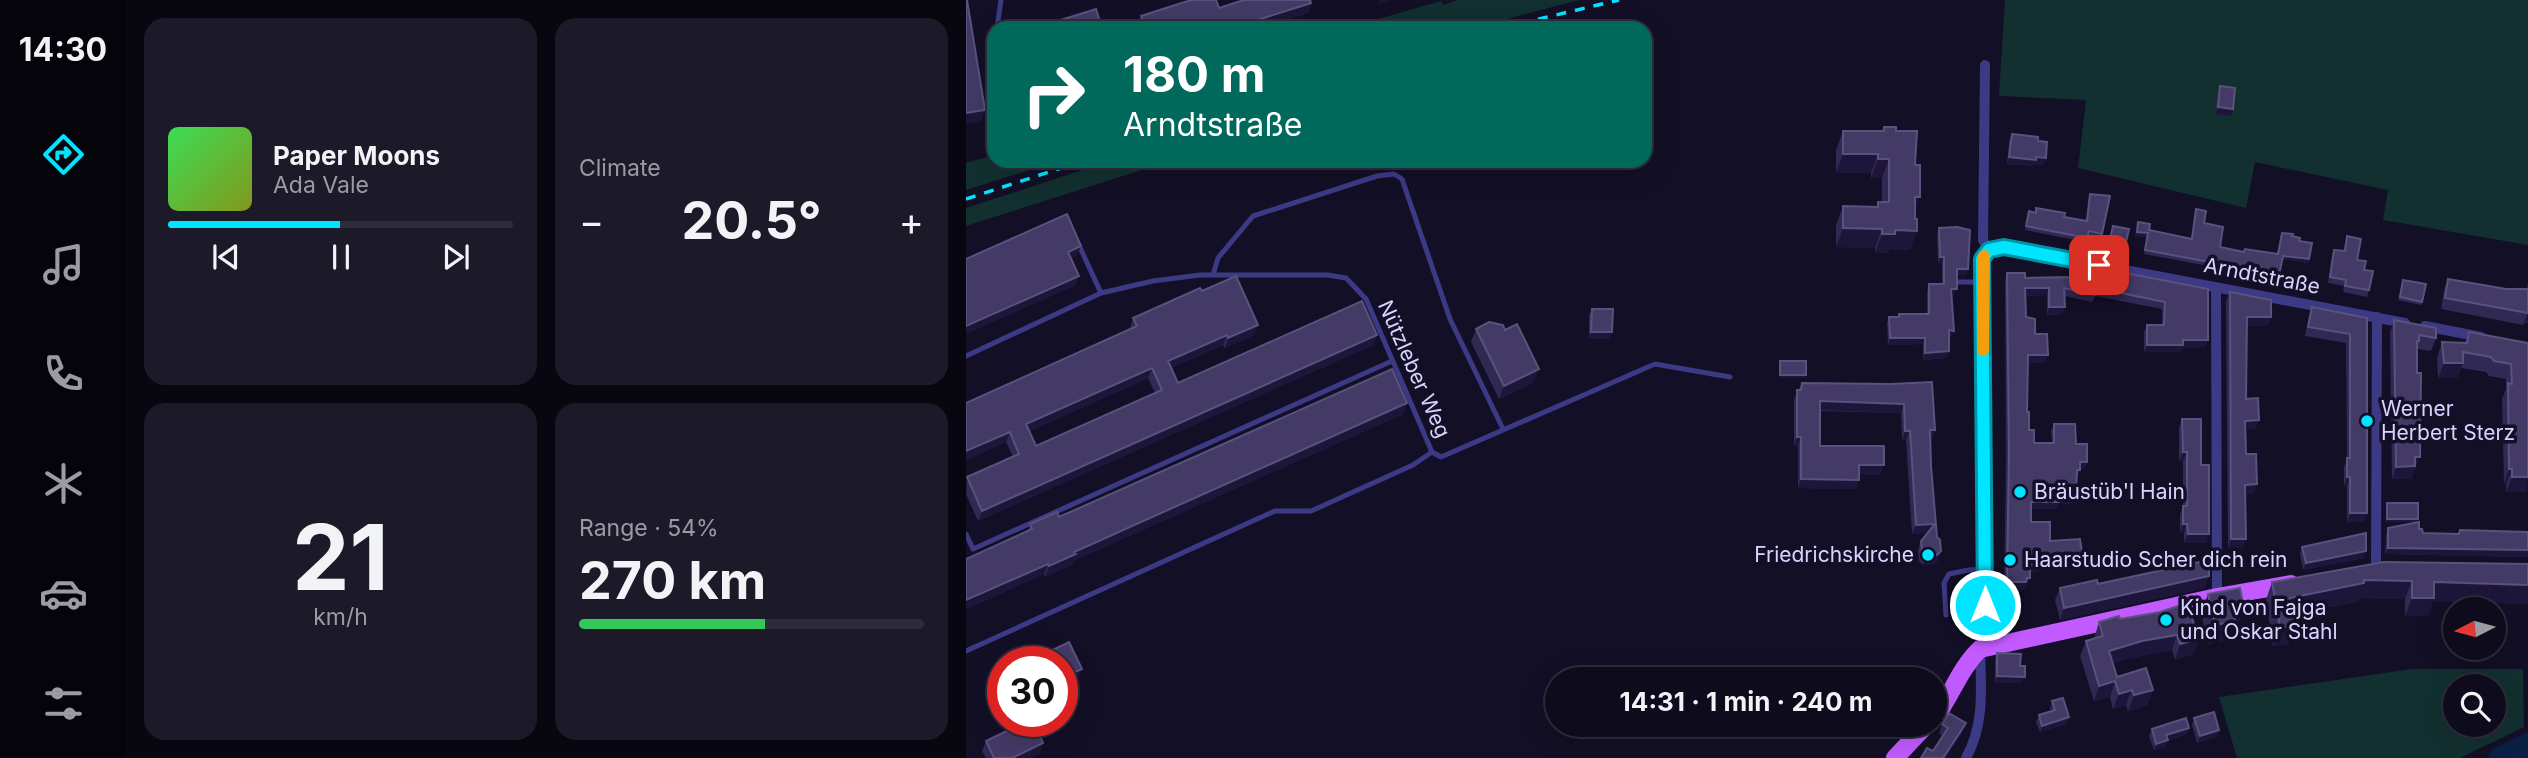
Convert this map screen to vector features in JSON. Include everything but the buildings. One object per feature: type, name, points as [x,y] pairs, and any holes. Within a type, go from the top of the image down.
[{"type":"main road","points":[[1947,699],[1969,660],[1980,649],[2217,597],[2309,581]]},
{"type":"main road","points":[[1895,758],[1915,737]]},
{"type":"street","points":[[1966,758],[1978,731],[1980,649],[1985,605],[1982,259],[1989,250],[1983,240],[1985,65]]},
{"type":"street","name":"Arndtstraße","points":[[1989,250],[2004,247],[2487,338]]},
{"type":"street","points":[[2216,287],[2217,597]]},
{"type":"street","points":[[2376,570],[2377,317]]},
{"type":"lane","points":[[998,21],[1000,0]]},
{"type":"lane","points":[[1213,275],[1218,258],[1253,216],[1377,176],[1394,174],[1402,179],[1450,318],[1503,429]]},
{"type":"lane","points":[[1076,237],[1101,293]]},
{"type":"lane","name":"Nützleber Weg","points":[[966,356],[1101,293],[1153,281],[1213,275],[1328,275],[1346,278],[1366,299],[1432,452],[1441,457],[1656,364],[1730,377]]},
{"type":"lane","points":[[1958,282],[1983,282]]},
{"type":"lane","points":[[966,534],[973,548],[1392,361]]},
{"type":"lane","points":[[966,652],[1275,511],[1311,511],[1413,464],[1432,452]]},
{"type":"lane","points":[[1946,615],[1944,583],[1949,575],[1984,569]]},
{"type":"green space","points":[[1458,0],[1579,0],[1500,21],[1371,21],[1441,1],[1443,5]]},
{"type":"green space","points":[[2005,0],[2528,0],[2528,245],[2383,220],[2388,190],[2255,162],[2246,208],[2078,168],[2086,100],[1999,96]]},
{"type":"green space","points":[[987,157],[987,168],[1036,168],[966,190],[966,163]]},
{"type":"green space","points":[[1089,168],[1148,168],[966,226],[966,208]]},
{"type":"green space","points":[[2412,669],[2523,669],[2524,727],[2506,736],[2506,674],[2443,674],[2443,737],[2503,737],[2460,758],[2237,758],[2219,697]]},
{"type":"waterway","points":[[2500,758],[2528,744]]},
{"type":"railway","points":[[1530,21],[1619,0]]},
{"type":"railway","points":[[966,199],[1061,168]]},
{"type":"slow traffic","points":[[1983,350],[1984,256]]},
{"type":"place","name":"Werner Herbert Sterz","points":[[2367,421]]},
{"type":"place","name":"Bräustüb'l Hain","points":[[2020,492]]},
{"type":"place","name":"Friedrichskirche","points":[[1928,555]]},
{"type":"place","name":"Haarstudio Scher dich rein","points":[[2010,560]]},
{"type":"place","name":"Kind von Fajga und Oskar Stahl","points":[[2166,620]]},
{"type":"route","points":[[1985,605],[1982,259],[1989,250],[2004,247],[2099,265]]}]
